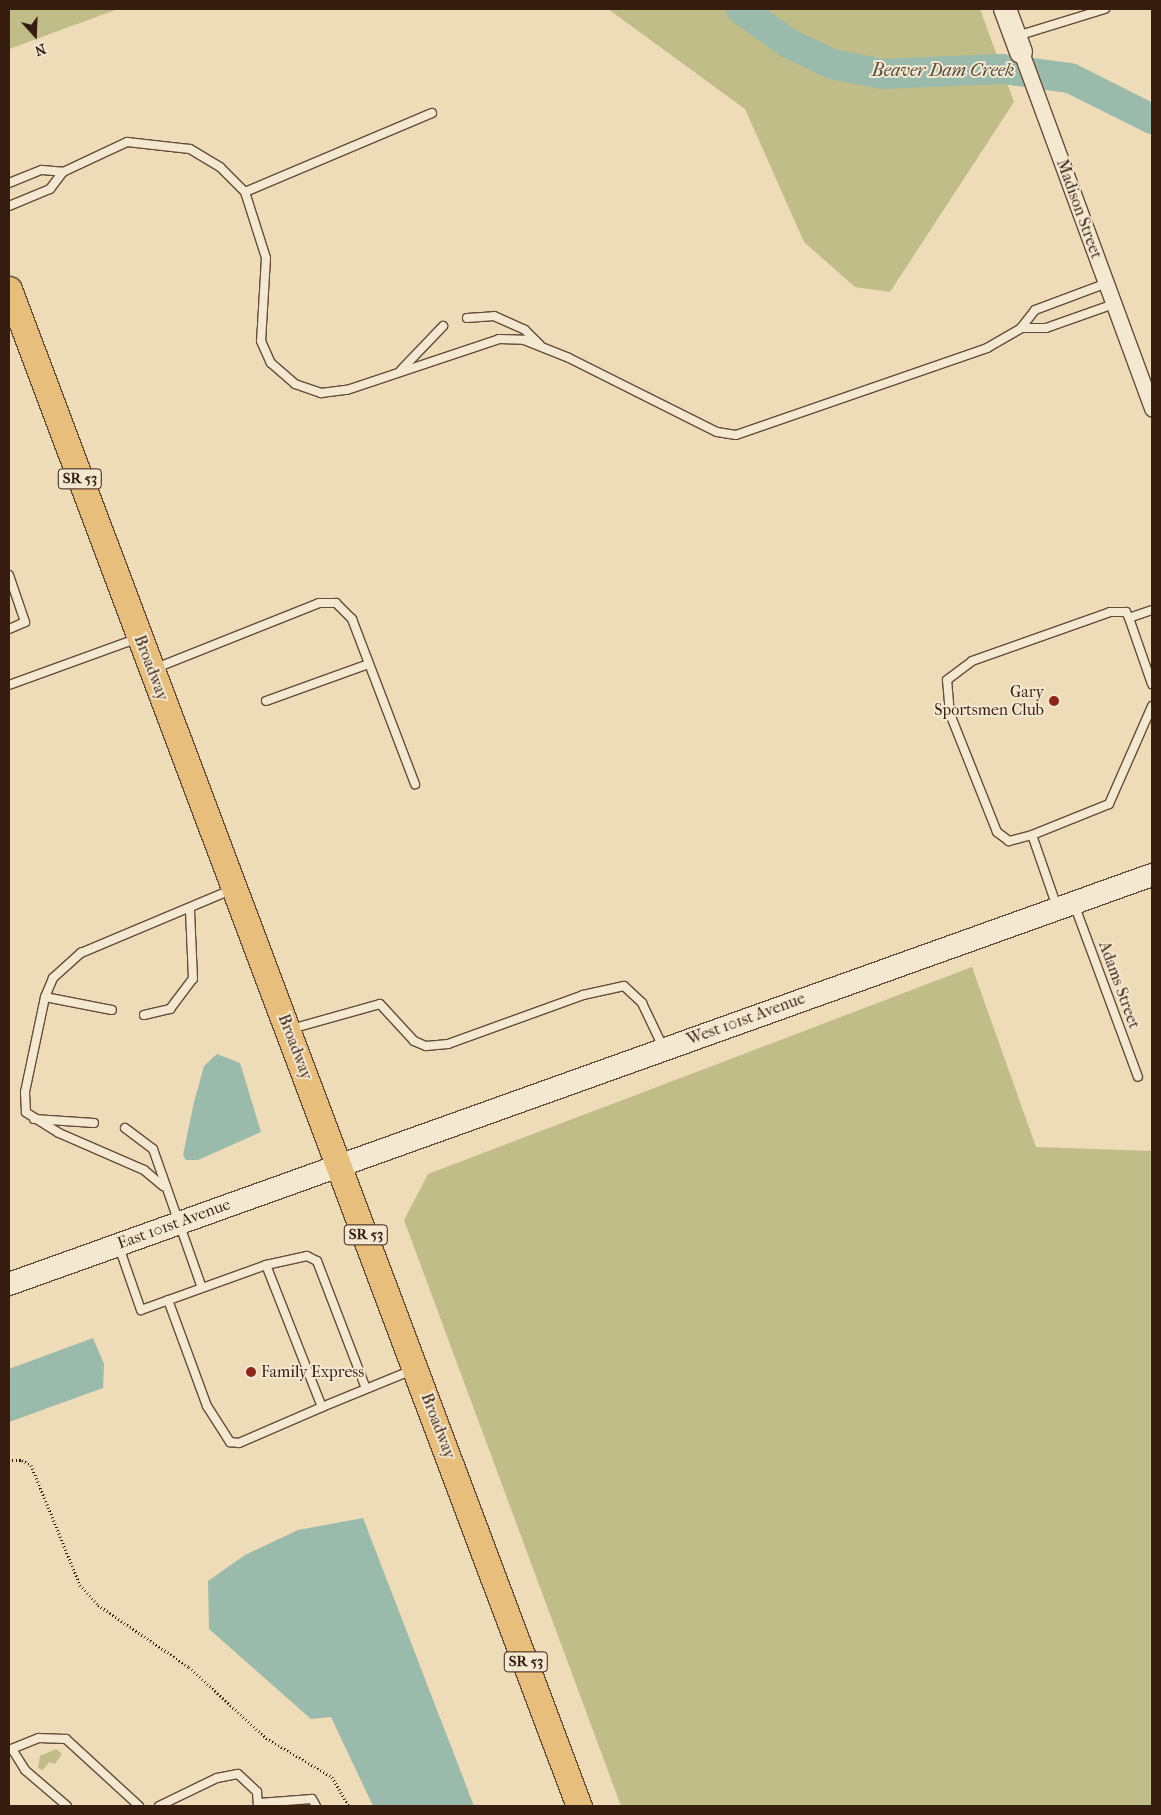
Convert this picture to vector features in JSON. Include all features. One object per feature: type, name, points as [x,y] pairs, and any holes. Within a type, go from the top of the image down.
[{"type":"main road","name":"Broadway","points":[[9,289],[340,1164],[579,1806]]},
{"type":"street","name":"Madison Street","points":[[1005,9],[1152,409]]},
{"type":"street","name":"West 101st Avenue","points":[[340,1164],[1152,875]]},
{"type":"street","name":"East 101st Avenue","points":[[9,1284],[340,1164]]},
{"type":"lane","points":[[1018,44],[1105,9]]},
{"type":"lane","points":[[245,192],[432,113]]},
{"type":"lane","points":[[9,206],[50,189],[63,172],[127,142],[155,143],[190,149],[220,167],[245,192],[266,258],[261,341],[271,363],[295,384],[321,393],[347,390],[499,339],[544,348],[718,432],[736,435],[988,348],[1021,328],[1035,310],[1107,283]]},
{"type":"lane","points":[[9,183],[42,170],[63,172]]},
{"type":"lane","points":[[1021,328],[1046,328],[1114,304]]},
{"type":"lane","points":[[467,318],[494,316],[525,330],[544,348]]},
{"type":"lane","points":[[400,371],[442,326]]},
{"type":"lane","points":[[9,577],[25,622],[9,629]]},
{"type":"lane","points":[[152,670],[328,601],[352,619],[415,784]]},
{"type":"lane","points":[[1129,618],[1152,610]]},
{"type":"lane","points":[[1152,684],[1126,612],[1110,612],[972,661],[946,680],[950,714],[997,832],[1009,841],[1098,811],[1113,800],[1152,706]]},
{"type":"lane","points":[[9,685],[140,638]]},
{"type":"lane","points":[[266,701],[369,664]]},
{"type":"lane","name":"Adams Street","points":[[1032,834],[1066,905],[1138,1077]]},
{"type":"lane","points":[[163,1186],[144,1170],[34,1120],[26,1112],[25,1092],[45,996],[54,978],[81,953],[190,910],[235,888]]},
{"type":"lane","points":[[144,1015],[170,1009],[192,979],[190,910]]},
{"type":"lane","points":[[289,1029],[380,1004],[414,1041],[426,1046],[448,1044],[583,995],[624,986],[642,1003],[664,1048]]},
{"type":"lane","points":[[45,996],[112,1010]]},
{"type":"lane","points":[[34,1120],[94,1122]]},
{"type":"lane","points":[[125,1128],[153,1149],[163,1186],[202,1288]]},
{"type":"lane","points":[[118,1244],[141,1310],[266,1266],[307,1256],[317,1261],[365,1386]]},
{"type":"lane","points":[[266,1266],[322,1407]]},
{"type":"lane","points":[[168,1300],[207,1406],[230,1442],[239,1444],[365,1386],[416,1368]]},
{"type":"lane","points":[[67,1806],[24,1770],[10,1750],[39,1738],[66,1739],[139,1806]]},
{"type":"lane","points":[[159,1806],[218,1778],[238,1774],[257,1792],[258,1804],[312,1798],[316,1806]]},
{"type":"path","points":[[9,1460],[22,1460],[31,1465],[80,1585],[98,1604],[189,1667],[266,1738],[332,1777],[348,1806]]},
{"type":"shaded area","points":[[9,9],[118,9],[9,49]]},
{"type":"shaded area","points":[[608,9],[980,9],[1014,102],[890,292],[855,287],[804,242],[745,109]]},
{"type":"shaded area","points":[[972,967],[1036,1147],[1152,1151],[1152,1806],[621,1806],[404,1220],[428,1174]]},
{"type":"shaded area","points":[[217,1054],[240,1063],[261,1132],[198,1160],[186,1160],[183,1155],[204,1066]]},
{"type":"shaded area","points":[[93,1338],[104,1364],[103,1388],[9,1422],[9,1369]]},
{"type":"shaded area","points":[[363,1518],[474,1806],[373,1806],[331,1717],[311,1719],[209,1629],[208,1581],[245,1555],[298,1530]]},
{"type":"shaded area","points":[[56,1749],[62,1754],[55,1764],[49,1762],[43,1770],[38,1768],[40,1756]]},
{"type":"waterway","name":"Beaver Dam Creek","points":[[741,9],[788,43],[832,64],[882,74],[1002,69],[1070,78],[1152,119]]},
{"type":"place","name":"Gary Sportsmen Club","points":[[1054,701]]},
{"type":"place","name":"Family Express","points":[[251,1372]]}]
